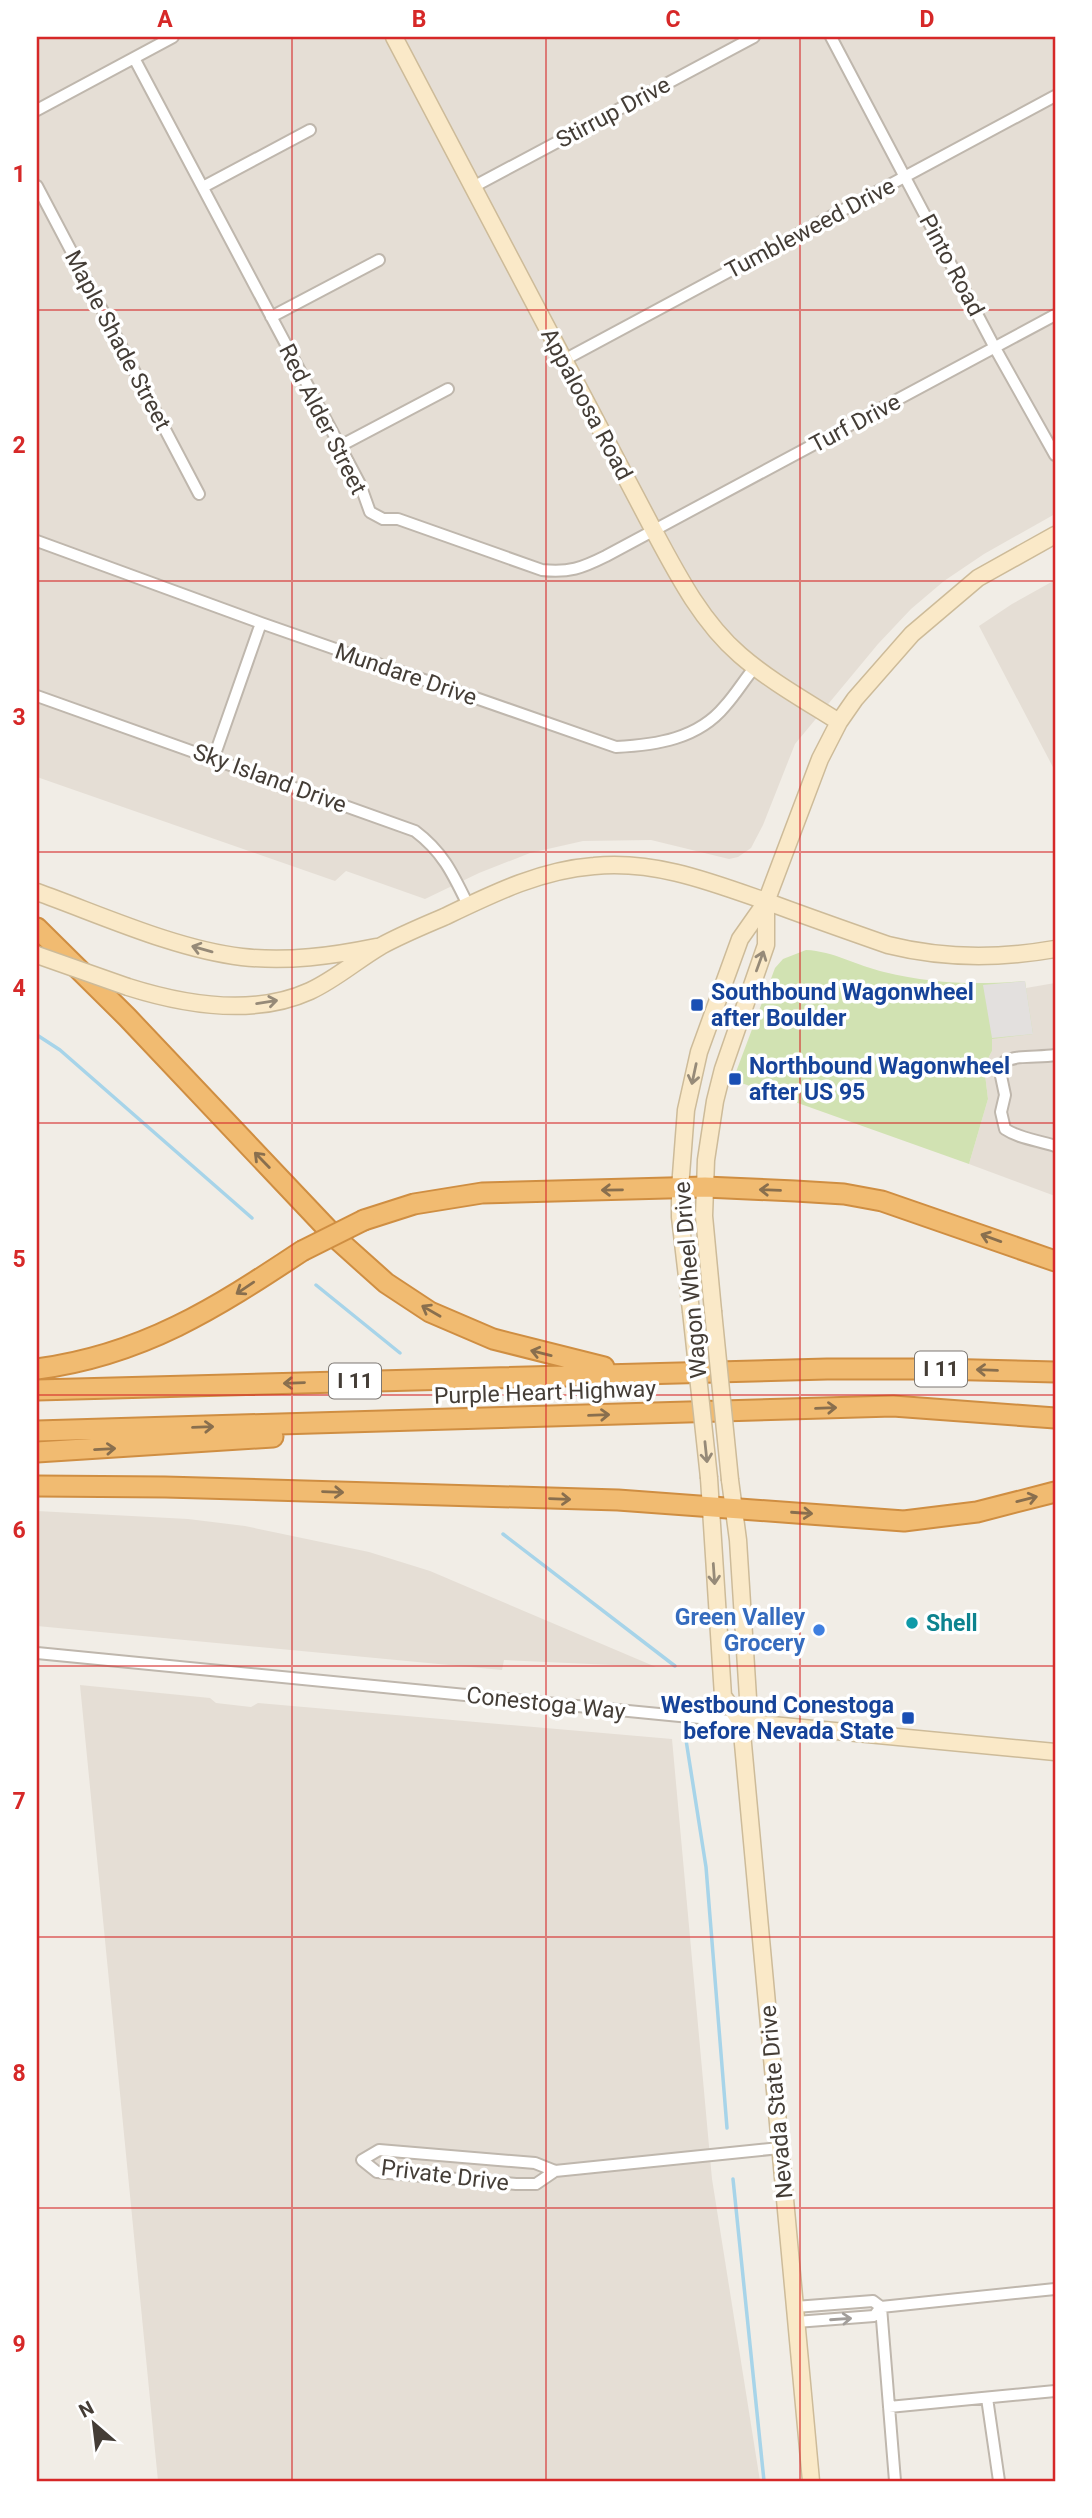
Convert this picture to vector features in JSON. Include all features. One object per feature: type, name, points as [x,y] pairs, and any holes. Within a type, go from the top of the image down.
[{"type":"highway","points":[[37,929],[127,1017],[338,1240],[386,1283],[430,1312],[493,1339],[536,1352],[632,1374]]},
{"type":"highway","points":[[37,1369],[92,1358],[158,1337],[223,1303],[302,1251],[365,1220],[414,1204],[482,1193],[705,1187],[844,1194],[882,1201],[1055,1261]]},
{"type":"highway","name":"Purple Heart Highway","points":[[37,1390],[632,1374],[921,1369],[1055,1372]]},
{"type":"highway","name":"Purple Heart Highway","points":[[37,1432],[893,1406],[1055,1418]]},
{"type":"highway","points":[[37,1452],[144,1447],[531,1418]]},
{"type":"highway","points":[[37,1486],[618,1500],[904,1521],[977,1512],[1055,1492]]},
{"type":"street","points":[[37,110],[173,37]]},
{"type":"street","name":"Appaloosa Road","points":[[394,37],[677,574],[712,626],[741,656],[839,722]]},
{"type":"street","name":"Stirrup Drive","points":[[473,187],[754,37]]},
{"type":"street","name":"Pinto Road","points":[[831,37],[995,348],[1055,455]]},
{"type":"street","name":"Red Alder Street","points":[[134,58],[360,484],[370,512],[383,519],[398,519],[542,570],[560,572],[584,567],[654,531]]},
{"type":"street","name":"Tumbleweed Drive","points":[[564,360],[1055,96]]},
{"type":"street","points":[[204,187],[310,130]]},
{"type":"street","name":"Maple Shade Street","points":[[37,186],[199,494]]},
{"type":"street","points":[[271,317],[379,260]]},
{"type":"street","name":"Turf Drive","points":[[654,531],[1055,315]]},
{"type":"street","points":[[340,446],[448,389]]},
{"type":"street","name":"Wagon Wheel Drive","points":[[710,1506],[680,1217],[686,1110],[699,1052],[740,939],[766,902],[810,783],[839,722],[893,654],[937,611],[978,578],[1055,535]]},
{"type":"street","name":"Mundare Drive","points":[[37,541],[261,623],[616,747],[653,745],[701,729],[724,708],[755,667]]},
{"type":"street","points":[[214,757],[261,623]]},
{"type":"street","name":"Sky Island Drive","points":[[37,695],[415,831],[445,859],[468,905]]},
{"type":"street","points":[[37,955],[163,999],[222,1006],[278,1000],[309,992],[346,971],[381,946],[520,883],[553,872],[617,864],[647,866],[682,873],[888,945],[919,953],[977,958],[1022,955],[1055,949]]},
{"type":"street","points":[[37,892],[170,939],[218,953],[243,957],[309,958],[381,946]]},
{"type":"street","name":"Wagon Wheel Drive","points":[[733,1508],[704,1216],[705,1187],[715,1101],[739,1018],[766,945],[766,902]]},
{"type":"street","points":[[1055,1055],[1039,1058],[1012,1057],[1004,1062],[1001,1076],[1005,1096],[1000,1112],[1005,1129],[1016,1136],[1033,1138],[1055,1146]]},
{"type":"street","name":"Nevada State Drive","points":[[710,1506],[723,1696],[741,1722]]},
{"type":"street","name":"Nevada State Drive","points":[[733,1508],[748,1699],[741,1722],[811,2481]]},
{"type":"street","name":"Conestoga Way","points":[[37,1653],[1055,1752]]},
{"type":"street","name":"Private Drive","points":[[555,2171],[536,2163],[379,2150],[362,2160],[377,2172],[516,2185],[536,2184],[555,2171],[780,2148]]},
{"type":"street","points":[[795,2315],[873,2301],[881,2307],[1055,2290]]},
{"type":"street","points":[[881,2307],[895,2481]]},
{"type":"street","points":[[889,2407],[1055,2391]]},
{"type":"street","points":[[987,2398],[999,2481]]},
{"type":"shaded area","points":[[37,37],[1055,37],[1055,514],[984,554],[944,581],[911,609],[878,644],[795,744],[763,825],[751,848],[738,857],[729,859],[651,840],[583,841],[530,853],[479,873],[425,899],[346,871],[335,881],[37,777]]},
{"type":"shaded area","points":[[1055,580],[1055,771],[979,626]]},
{"type":"shaded area","points":[[1025,981],[1033,1034],[992,1038],[983,985]]},
{"type":"shaded area","points":[[1055,983],[1055,1196],[969,1164],[988,1099],[984,1066],[992,1051],[992,1038],[1032,1033],[1026,988]]},
{"type":"shaded area","points":[[37,1511],[188,1519],[245,1526],[369,1552],[430,1571],[656,1667],[504,1660],[502,1670],[37,1626]]},
{"type":"shaded area","points":[[80,1685],[210,1698],[216,1703],[251,1707],[258,1703],[672,1739],[712,2179],[760,2481],[158,2481]]},
{"type":"green space","points":[[806,950],[920,979],[972,983],[1025,981],[1033,1034],[992,1039],[992,1051],[984,1066],[988,1099],[969,1164],[733,1080],[775,968],[783,959]]},
{"type":"waterway","points":[[37,1035],[60,1050],[252,1218]]},
{"type":"waterway","points":[[316,1285],[400,1353]]},
{"type":"waterway","points":[[503,1534],[675,1666]]},
{"type":"waterway","points":[[686,1740],[706,1867],[727,2128]]},
{"type":"waterway","points":[[733,2179],[764,2481]]},
{"type":"place","name":"Southbound Wagonwheel after Boulder","points":[[697,1005]]},
{"type":"place","name":"Northbound Wagonwheel after US 95","points":[[735,1079]]},
{"type":"place","name":"Shell","points":[[912,1623]]},
{"type":"place","name":"Green Valley Grocery","points":[[819,1630]]},
{"type":"place","name":"Westbound Conestoga before Nevada State","points":[[908,1718]]}]
